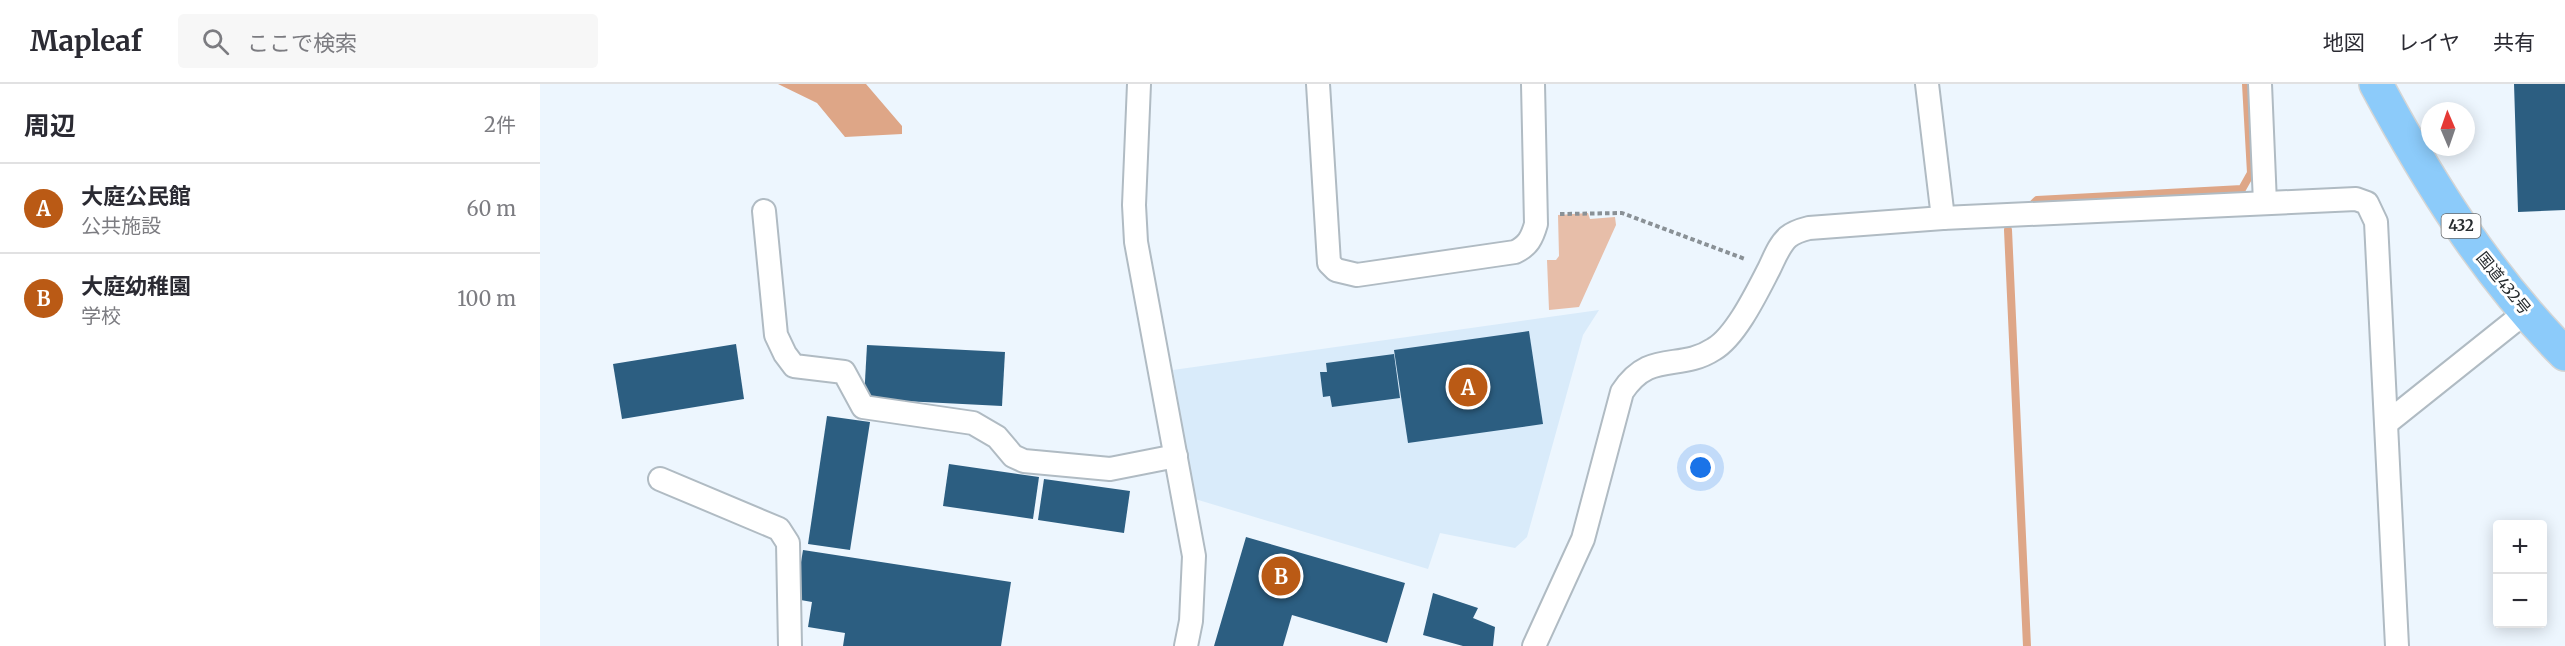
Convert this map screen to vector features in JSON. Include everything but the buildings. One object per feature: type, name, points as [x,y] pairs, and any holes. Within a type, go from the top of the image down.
[{"type":"highway","name":"国道432号","points":[[2376,84],[2427,174],[2477,250],[2565,354]]},
{"type":"street","points":[[1139,84],[1134,205],[1136,242],[1194,556],[1191,621],[1185,646]]},
{"type":"street","points":[[1318,84],[1329,263],[1336,270],[1357,275],[1515,252],[1525,247],[1533,237],[1536,214],[1533,84]]},
{"type":"street","points":[[1927,84],[1943,218]]},
{"type":"street","points":[[2260,84],[2265,203]]},
{"type":"street","points":[[1534,646],[1583,539],[1622,392],[1630,379],[1642,369],[1660,363],[1700,358],[1717,348],[1732,331],[1786,238],[1809,228],[1943,218],[2356,199],[2367,203],[2373,210],[2376,222],[2388,422],[2397,646]]},
{"type":"street","points":[[764,211],[776,335],[794,366],[844,372],[863,407],[973,423],[997,438],[1013,456],[1024,461],[1110,469],[1176,456]]},
{"type":"street","points":[[2388,422],[2527,311]]},
{"type":"street","points":[[660,479],[779,529],[784,534],[788,543],[790,646]]},
{"type":"path","points":[[1536,214],[1622,213],[1736,254],[1767,272]]},
{"type":"shaded area","points":[[778,84],[866,84],[902,126],[902,134],[845,137],[817,103]]},
{"type":"shaded area","points":[[1588,213],[1590,219],[1615,217],[1616,225],[1579,307],[1549,310],[1547,260],[1556,260],[1559,256],[1558,215]]},
{"type":"shaded area","points":[[1599,310],[1583,335],[1527,537],[1515,548],[1440,533],[1428,569],[1195,499],[1173,370]]},
{"type":"waterway","points":[[2030,207],[2037,200],[2242,189],[2251,173],[2246,84]]},
{"type":"waterway","points":[[2008,230],[2027,646]]},
{"type":"place","name":"大庭公民館","points":[[1468,387]]},
{"type":"place","name":"大庭幼稚園","points":[[1281,576]]}]
